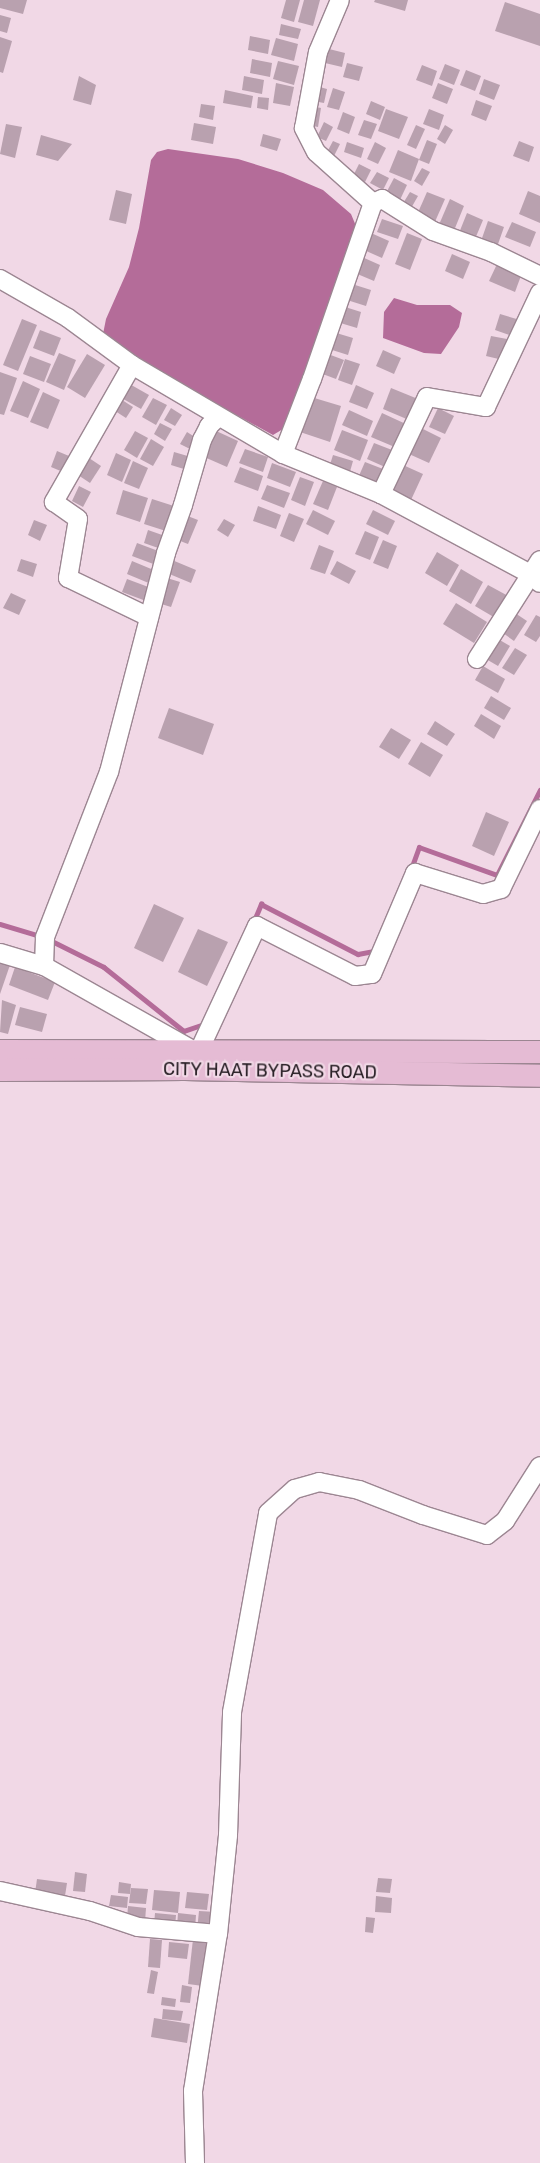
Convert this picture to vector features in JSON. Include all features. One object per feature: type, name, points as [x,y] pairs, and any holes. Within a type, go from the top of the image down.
[{"type":"main road","points":[[0,1051],[198,1053],[540,1052]]},
{"type":"main road","name":"CITY HAAT BYPASS ROAD","points":[[0,1070],[166,1068],[540,1076]]},
{"type":"street","points":[[340,0],[318,52],[304,128],[316,152],[373,203]]},
{"type":"street","points":[[282,454],[312,380],[373,203],[382,199],[433,231],[491,252],[540,276]]},
{"type":"street","points":[[0,280],[68,318],[132,365],[282,454],[381,494],[537,573],[477,659]]},
{"type":"street","points":[[381,494],[427,397],[486,406],[540,293]]},
{"type":"street","points":[[132,365],[54,502],[78,519],[68,578],[149,617]]},
{"type":"street","points":[[44,966],[45,937],[109,772],[166,553],[183,505],[202,440],[209,426],[218,417]]},
{"type":"street","points":[[0,953],[44,966],[198,1053],[258,926],[355,976],[372,974],[414,873],[482,894],[501,889],[540,809]]},
{"type":"street","points":[[196,2163],[193,2091],[218,1934],[228,1835],[232,1712],[268,1513],[295,1490],[319,1482],[359,1490],[423,1515],[487,1535],[505,1521],[540,1466]]},
{"type":"street","points":[[0,1891],[90,1911],[138,1927],[218,1934]]},
{"type":"shaded area","points":[[168,149],[238,159],[283,173],[323,190],[351,214],[356,226],[355,234],[293,408],[283,429],[273,435],[123,353],[103,334],[106,319],[129,267],[139,228],[151,160],[157,152]]},
{"type":"shaded area","points":[[394,298],[417,305],[450,305],[462,313],[459,327],[441,354],[424,353],[383,338],[384,312]]},
{"type":"building","points":[[0,0],[27,0],[23,14],[0,8]]},
{"type":"building","points":[[286,0],[300,0],[294,22],[281,18]]},
{"type":"building","points":[[304,0],[320,0],[313,26],[298,22]]},
{"type":"building","points":[[375,0],[408,0],[405,11],[374,2]]},
{"type":"building","points":[[505,2],[540,14],[540,46],[495,31]]},
{"type":"building","points":[[0,15],[11,18],[7,33],[0,31]]},
{"type":"building","points":[[281,24],[301,29],[298,39],[279,35]]},
{"type":"building","points":[[250,36],[270,40],[268,54],[248,50]]},
{"type":"building","points":[[0,37],[12,41],[3,73],[0,72]]},
{"type":"building","points":[[276,38],[298,44],[294,61],[271,55]]},
{"type":"building","points":[[329,49],[345,53],[342,67],[325,63]]},
{"type":"building","points":[[252,59],[272,63],[270,77],[250,73]]},
{"type":"building","points":[[278,61],[299,66],[294,85],[273,79]]},
{"type":"building","points":[[347,63],[363,67],[359,81],[343,77]]},
{"type":"building","points":[[445,64],[460,70],[454,85],[439,79]]},
{"type":"building","points":[[422,65],[437,71],[432,86],[416,80]]},
{"type":"building","points":[[466,70],[481,76],[475,91],[460,85]]},
{"type":"building","points":[[79,76],[96,85],[91,105],[73,100]]},
{"type":"building","points":[[244,76],[264,80],[262,94],[242,90]]},
{"type":"building","points":[[484,79],[500,85],[494,100],[479,94]]},
{"type":"building","points":[[276,83],[294,87],[290,106],[273,103]]},
{"type":"building","points":[[438,83],[453,89],[447,104],[432,98]]},
{"type":"building","points":[[316,86],[327,89],[324,103],[313,101]]},
{"type":"building","points":[[333,88],[345,92],[339,110],[327,107]]},
{"type":"building","points":[[225,90],[253,96],[251,108],[223,103]]},
{"type":"building","points":[[258,97],[269,98],[268,110],[257,108]]},
{"type":"building","points":[[476,100],[492,106],[486,121],[471,115]]},
{"type":"building","points":[[371,101],[385,107],[380,120],[366,114]]},
{"type":"building","points":[[201,104],[215,106],[213,120],[199,117]]},
{"type":"building","points":[[312,106],[321,108],[318,127],[308,125]]},
{"type":"building","points":[[386,109],[408,117],[399,139],[378,131]]},
{"type":"building","points":[[429,109],[444,115],[439,130],[423,124]]},
{"type":"building","points":[[343,112],[355,117],[349,134],[337,129]]},
{"type":"building","points":[[364,120],[377,124],[371,139],[358,135]]},
{"type":"building","points":[[324,122],[333,127],[326,141],[317,137]]},
{"type":"building","points":[[194,123],[216,127],[213,144],[191,140]]},
{"type":"building","points":[[6,124],[22,127],[15,158],[0,154]]},
{"type":"building","points":[[416,125],[425,129],[416,149],[407,145]]},
{"type":"building","points":[[445,125],[453,130],[445,144],[437,139]]},
{"type":"building","points":[[263,134],[281,139],[277,151],[260,146]]},
{"type":"building","points":[[41,135],[72,144],[58,161],[36,155]]},
{"type":"building","points":[[427,140],[437,144],[429,164],[419,160]]},
{"type":"building","points":[[333,141],[340,144],[333,158],[326,154]]},
{"type":"building","points":[[519,141],[534,147],[529,162],[513,156]]},
{"type":"building","points":[[347,142],[364,148],[361,158],[344,152]]},
{"type":"building","points":[[375,142],[386,148],[378,164],[367,159]]},
{"type":"building","points":[[398,150],[419,159],[411,181],[389,172]]},
{"type":"building","points":[[359,164],[371,170],[365,182],[353,176]]},
{"type":"building","points":[[422,168],[430,172],[422,186],[414,181]]},
{"type":"building","points":[[377,172],[389,178],[383,190],[370,183]]},
{"type":"building","points":[[394,178],[407,185],[399,202],[385,195]]},
{"type":"building","points":[[116,190],[132,194],[126,224],[109,220]]},
{"type":"building","points":[[528,191],[540,196],[540,223],[519,214]]},
{"type":"building","points":[[410,192],[418,196],[410,210],[402,205]]},
{"type":"building","points":[[427,192],[445,199],[434,224],[416,217]]},
{"type":"building","points":[[450,199],[464,206],[453,233],[438,227]]},
{"type":"building","points":[[467,213],[483,220],[475,239],[459,233]]},
{"type":"building","points":[[382,219],[403,226],[398,239],[377,232]]},
{"type":"building","points":[[488,221],[504,227],[497,247],[481,241]]},
{"type":"building","points":[[512,222],[536,232],[530,247],[505,237]]},
{"type":"building","points":[[371,233],[389,241],[382,258],[364,250]]},
{"type":"building","points":[[407,233],[422,239],[410,270],[395,264]]},
{"type":"building","points":[[452,254],[470,262],[463,279],[445,271]]},
{"type":"building","points":[[362,257],[380,265],[374,281],[355,273]]},
{"type":"building","points":[[498,262],[522,273],[515,292],[489,281]]},
{"type":"building","points":[[352,284],[371,290],[366,306],[347,300]]},
{"type":"building","points":[[342,306],[361,312],[357,328],[337,322]]},
{"type":"building","points":[[500,314],[520,320],[515,337],[495,330]]},
{"type":"building","points":[[22,319],[37,325],[18,371],[3,365]]},
{"type":"building","points":[[40,330],[61,338],[54,356],[33,348]]},
{"type":"building","points":[[333,332],[353,338],[348,355],[329,349]]},
{"type":"building","points":[[491,336],[507,339],[503,360],[486,356]]},
{"type":"building","points":[[383,350],[401,358],[394,374],[376,366]]},
{"type":"building","points":[[59,353],[76,360],[64,390],[46,382]]},
{"type":"building","points":[[87,354],[105,365],[85,398],[67,387]]},
{"type":"building","points":[[328,354],[344,360],[336,379],[320,373]]},
{"type":"building","points":[[30,356],[51,364],[44,382],[23,374]]},
{"type":"building","points":[[345,359],[360,364],[352,385],[338,380]]},
{"type":"building","points":[[0,372],[17,378],[4,415],[0,414]]},
{"type":"building","points":[[23,381],[40,389],[28,418],[10,411]]},
{"type":"building","points":[[126,382],[149,395],[141,409],[118,396]]},
{"type":"building","points":[[356,385],[374,393],[367,409],[349,402]]},
{"type":"building","points":[[391,388],[418,399],[409,420],[383,409]]},
{"type":"building","points":[[43,392],[60,400],[48,429],[30,422]]},
{"type":"building","points":[[311,397],[341,406],[330,442],[300,432]]},
{"type":"building","points":[[119,398],[133,407],[126,418],[112,409]]},
{"type":"building","points":[[153,398],[167,405],[156,425],[142,417]]},
{"type":"building","points":[[171,408],[182,415],[175,426],[164,420]]},
{"type":"building","points":[[438,408],[454,416],[445,434],[429,427]]},
{"type":"building","points":[[349,410],[373,421],[367,436],[342,425]]},
{"type":"building","points":[[382,413],[408,425],[397,448],[371,437]]},
{"type":"building","points":[[160,423],[172,429],[165,441],[154,434]]},
{"type":"building","points":[[421,428],[441,438],[429,463],[409,454]]},
{"type":"building","points":[[214,430],[238,441],[227,467],[202,456]]},
{"type":"building","points":[[342,430],[368,440],[360,461],[334,450]]},
{"type":"building","points":[[135,431],[148,438],[137,458],[124,450]]},
{"type":"building","points":[[187,432],[198,439],[192,450],[180,444]]},
{"type":"building","points":[[151,439],[164,447],[153,466],[140,459]]},
{"type":"building","points":[[374,443],[392,450],[385,467],[367,459]]},
{"type":"building","points":[[245,449],[268,457],[263,472],[239,463]]},
{"type":"building","points":[[57,451],[69,456],[63,472],[51,467]]},
{"type":"building","points":[[174,452],[191,457],[187,470],[171,465]]},
{"type":"building","points":[[116,453],[131,460],[122,482],[107,475]]},
{"type":"building","points":[[333,455],[353,461],[349,475],[329,468]]},
{"type":"building","points":[[86,456],[101,466],[90,483],[75,473]]},
{"type":"building","points":[[133,461],[148,468],[139,489],[124,483]]},
{"type":"building","points":[[365,462],[383,469],[376,486],[358,478]]},
{"type":"building","points":[[272,463],[296,472],[290,487],[267,478]]},
{"type":"building","points":[[403,465],[423,474],[411,500],[391,491]]},
{"type":"building","points":[[240,467],[263,476],[258,491],[234,482]]},
{"type":"building","points":[[300,477],[314,482],[305,506],[291,500]]},
{"type":"building","points":[[323,481],[337,487],[328,510],[313,504]]},
{"type":"building","points":[[267,485],[290,493],[284,508],[261,499]]},
{"type":"building","points":[[79,486],[91,492],[83,507],[72,501]]},
{"type":"building","points":[[123,490],[148,498],[140,522],[116,514]]},
{"type":"building","points":[[152,499],[177,507],[169,532],[144,524]]},
{"type":"building","points":[[258,506],[281,515],[276,529],[253,521]]},
{"type":"building","points":[[313,510],[335,521],[328,535],[306,524]]},
{"type":"building","points":[[373,510],[395,521],[388,535],[366,524]]},
{"type":"building","points":[[289,513],[304,519],[294,542],[280,536]]},
{"type":"building","points":[[185,515],[198,520],[188,544],[175,539]]},
{"type":"building","points":[[224,519],[235,525],[228,537],[217,530]]},
{"type":"building","points":[[34,520],[47,525],[40,541],[28,535]]},
{"type":"building","points":[[148,530],[165,536],[161,549],[144,543]]},
{"type":"building","points":[[365,531],[379,537],[370,560],[355,554]]},
{"type":"building","points":[[383,540],[397,546],[388,569],[373,563]]},
{"type":"building","points":[[137,543],[161,552],[156,565],[132,556]]},
{"type":"building","points":[[319,545],[334,551],[325,574],[310,569]]},
{"type":"building","points":[[437,552],[459,565],[447,586],[425,573]]},
{"type":"building","points":[[21,559],[37,564],[33,577],[17,571]]},
{"type":"building","points":[[172,560],[196,570],[191,583],[167,573]]},
{"type":"building","points":[[132,561],[156,571],[151,584],[127,574]]},
{"type":"building","points":[[337,561],[356,571],[349,584],[330,574]]},
{"type":"building","points":[[461,569],[483,582],[471,604],[449,591]]},
{"type":"building","points":[[167,578],[180,582],[171,607],[158,603]]},
{"type":"building","points":[[127,579],[151,588],[146,601],[122,592]]},
{"type":"building","points":[[488,585],[510,597],[497,619],[475,606]]},
{"type":"building","points":[[11,593],[26,600],[19,615],[3,608]]},
{"type":"building","points":[[456,603],[487,622],[474,643],[443,624]]},
{"type":"building","points":[[515,613],[527,621],[514,641],[503,633]]},
{"type":"building","points":[[536,615],[540,617],[540,636],[536,642],[524,635]]},
{"type":"building","points":[[498,639],[510,646],[498,666],[486,659]]},
{"type":"building","points":[[515,648],[527,655],[514,675],[502,668]]},
{"type":"building","points":[[483,666],[505,679],[498,693],[475,680]]},
{"type":"building","points":[[491,696],[511,708],[504,720],[484,708]]},
{"type":"building","points":[[169,708],[214,724],[203,755],[158,738]]},
{"type":"building","points":[[481,714],[501,726],[494,739],[474,726]]},
{"type":"building","points":[[435,721],[455,734],[447,746],[427,734]]},
{"type":"building","points":[[391,728],[411,740],[399,759],[379,747]]},
{"type":"building","points":[[421,742],[443,755],[430,777],[408,764]]},
{"type":"building","points":[[486,812],[509,822],[494,856],[472,846]]},
{"type":"building","points":[[154,904],[184,918],[163,962],[134,948]]},
{"type":"building","points":[[198,929],[228,942],[207,986],[178,972]]},
{"type":"building","points":[[0,961],[10,965],[0,994]]},
{"type":"building","points":[[15,967],[55,982],[48,1000],[9,985]]},
{"type":"building","points":[[2,1000],[16,1005],[8,1034],[0,1032]]},
{"type":"building","points":[[20,1007],[47,1014],[42,1032],[15,1025]]},
{"type":"building","points":[[75,1872],[87,1874],[85,1892],[73,1891]]},
{"type":"building","points":[[378,1878],[392,1879],[390,1893],[376,1892]]},
{"type":"building","points":[[37,1879],[67,1883],[65,1896],[35,1893]]},
{"type":"building","points":[[119,1882],[131,1884],[130,1894],[118,1893]]},
{"type":"building","points":[[131,1888],[148,1889],[146,1904],[129,1903]]},
{"type":"building","points":[[154,1890],[180,1892],[178,1913],[152,1910]]},
{"type":"building","points":[[187,1892],[209,1894],[207,1910],[185,1908]]},
{"type":"building","points":[[111,1895],[128,1897],[127,1908],[109,1906]]},
{"type":"building","points":[[376,1896],[392,1898],[391,1913],[375,1912]]},
{"type":"building","points":[[128,1906],[146,1908],[145,1922],[127,1920]]},
{"type":"building","points":[[199,1911],[216,1912],[214,1932],[197,1931]]},
{"type":"building","points":[[155,1913],[176,1915],[175,1927],[154,1925]]},
{"type":"building","points":[[178,1913],[196,1915],[195,1929],[177,1927]]},
{"type":"building","points":[[366,1917],[375,1918],[373,1933],[365,1932]]},
{"type":"building","points":[[150,1939],[162,1940],[160,1968],[148,1967]]},
{"type":"building","points":[[193,1939],[208,1941],[203,1986],[188,1984]]},
{"type":"building","points":[[169,1942],[189,1944],[187,1959],[168,1957]]},
{"type":"building","points":[[151,1970],[158,1972],[154,1994],[147,1993]]},
{"type":"building","points":[[182,1985],[192,1987],[190,2003],[180,2002]]},
{"type":"building","points":[[162,1997],[176,1999],[175,2007],[161,2005]]},
{"type":"building","points":[[163,2009],[183,2011],[181,2021],[162,2019]]},
{"type":"building","points":[[154,2018],[190,2024],[187,2043],[151,2037]]},
{"type":"waterway","points":[[411,869],[419,847],[497,875],[540,790]]},
{"type":"waterway","points":[[253,923],[261,904],[358,954],[378,950]]},
{"type":"waterway","points":[[0,924],[40,936]]},
{"type":"waterway","points":[[50,940],[104,967],[184,1031],[207,1023]]}]
